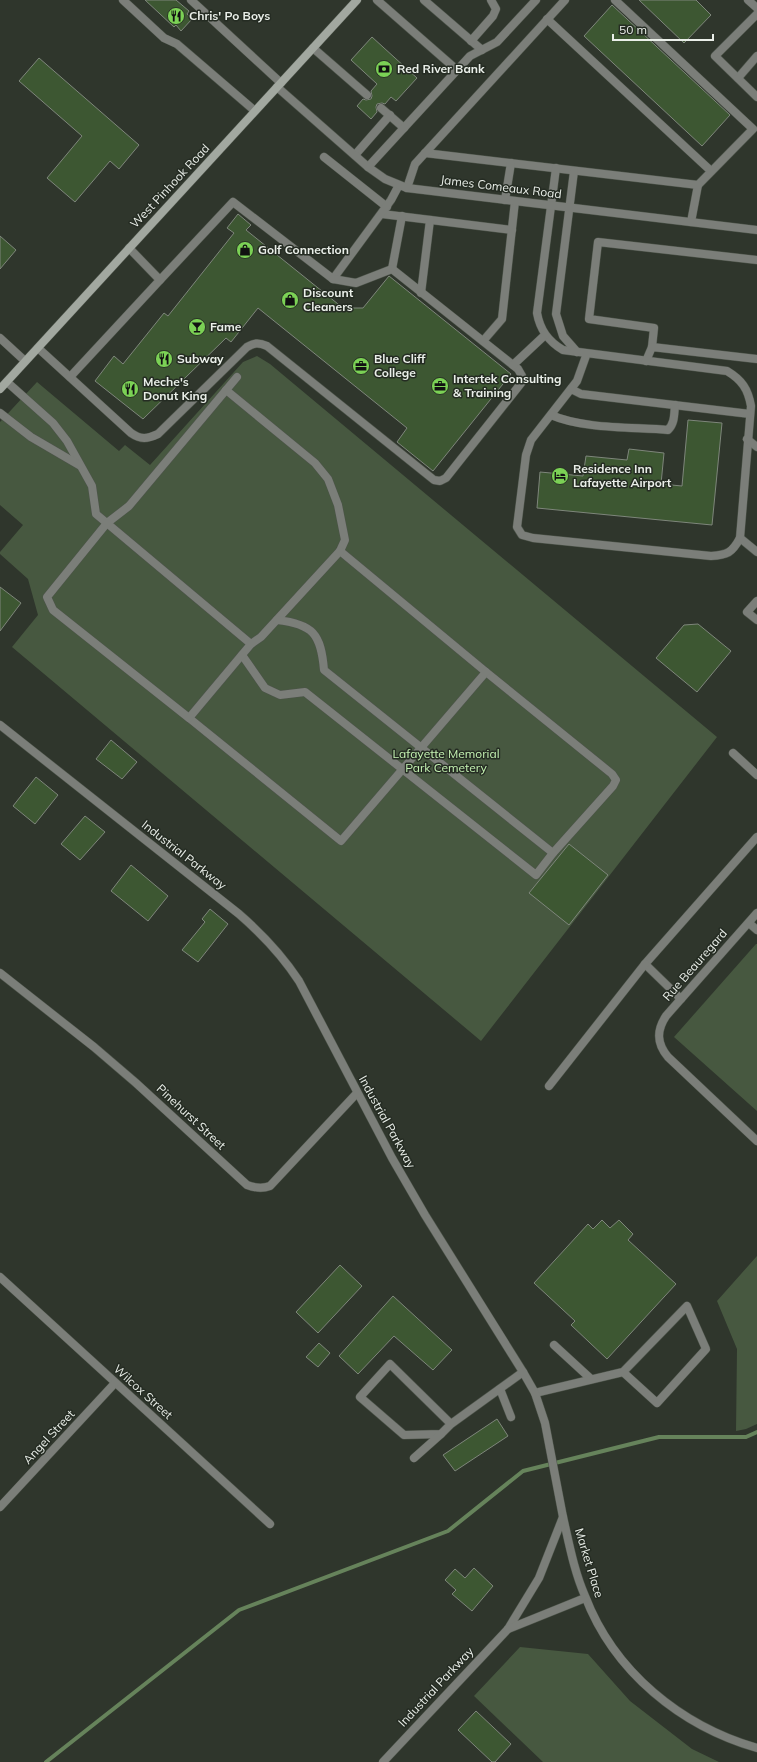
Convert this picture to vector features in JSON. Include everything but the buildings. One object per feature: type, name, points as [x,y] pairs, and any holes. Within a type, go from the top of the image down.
[{"type":"main road","name":"West Pinhook Road","points":[[0,389],[357,0]]},
{"type":"street","points":[[123,0],[164,38],[177,44],[255,111]]},
{"type":"street","points":[[128,0],[157,26],[164,38]]},
{"type":"street","name":"James Comeaux Road","points":[[191,0],[279,85],[368,167],[399,185],[408,188],[757,230]]},
{"type":"street","points":[[377,0],[457,70]]},
{"type":"street","points":[[424,0],[482,50]]},
{"type":"street","points":[[471,41],[493,16],[496,9],[491,0]]},
{"type":"street","points":[[368,167],[470,56],[497,42],[536,0]]},
{"type":"street","points":[[408,188],[415,164],[425,152],[565,0]]},
{"type":"street","points":[[615,0],[753,129],[698,185],[691,222]]},
{"type":"street","points":[[748,0],[757,8]]},
{"type":"street","points":[[757,14],[715,56],[757,97]]},
{"type":"street","points":[[547,19],[712,171]]},
{"type":"street","points":[[313,48],[367,95]]},
{"type":"street","points":[[738,78],[757,56]]},
{"type":"street","points":[[381,108],[404,128]]},
{"type":"street","points":[[355,155],[390,115]]},
{"type":"street","points":[[425,152],[698,185]]},
{"type":"street","points":[[324,157],[384,210],[402,216],[512,230]]},
{"type":"street","points":[[505,200],[511,163]]},
{"type":"street","points":[[556,168],[550,205],[538,313],[539,325],[545,335],[563,350],[587,353],[646,361],[727,371],[744,384],[749,395],[750,414],[740,538],[734,550],[724,555],[711,556],[522,536],[517,528],[526,454],[532,440],[577,381],[587,353]]},
{"type":"street","points":[[574,171],[556,314],[563,336],[577,352]]},
{"type":"street","points":[[333,279],[384,210],[399,185]]},
{"type":"street","points":[[483,341],[502,319],[515,201]]},
{"type":"street","points":[[70,377],[233,202],[333,279],[356,282],[392,269]]},
{"type":"street","points":[[392,269],[402,216]]},
{"type":"street","points":[[421,293],[430,220]]},
{"type":"street","points":[[646,361],[652,346],[654,328],[589,319],[598,242],[757,260]]},
{"type":"street","points":[[129,248],[160,280]]},
{"type":"street","points":[[38,348],[131,433],[138,438],[148,439],[158,434],[247,347],[254,343],[261,344],[267,346],[434,480],[440,480],[446,478],[522,382],[522,376],[518,369],[392,269]]},
{"type":"street","points":[[513,365],[545,335]]},
{"type":"street","points":[[0,338],[25,362]]},
{"type":"street","points":[[652,346],[757,359]]},
{"type":"street","points":[[236,377],[129,506],[107,523],[47,597],[53,610],[341,841],[486,672]]},
{"type":"street","points":[[7,382],[53,423],[67,442],[92,486],[96,514],[251,644]]},
{"type":"street","points":[[571,389],[581,394],[750,414]]},
{"type":"street","points":[[189,718],[251,644],[261,637],[340,551],[344,540],[338,504],[328,479],[315,463],[226,390]]},
{"type":"street","points":[[551,415],[561,420],[582,424],[668,430],[674,419],[675,405]]},
{"type":"street","points":[[0,413],[31,437],[80,465]]},
{"type":"street","points":[[747,439],[757,447]]},
{"type":"street","points":[[740,538],[757,552]]},
{"type":"street","points":[[242,655],[265,688],[280,695],[305,692],[536,875],[553,853],[613,786],[616,780],[612,774],[340,551]]},
{"type":"street","points":[[757,601],[747,612],[757,620]]},
{"type":"street","points":[[277,620],[295,622],[314,633],[323,649],[324,670],[553,853]]},
{"type":"street","name":"Industrial Parkway","points":[[0,725],[239,914],[273,946],[299,981],[357,1093],[425,1215],[523,1372],[534,1393],[545,1424],[563,1517],[539,1578],[508,1629],[383,1762]]},
{"type":"street","points":[[733,753],[757,774]]},
{"type":"street","points":[[549,1086],[645,964],[757,837]]},
{"type":"street","name":"Rue Beauregard","points":[[757,913],[662,1022],[659,1036],[660,1044],[668,1057],[757,1141]]},
{"type":"street","points":[[749,922],[757,930]]},
{"type":"street","points":[[645,964],[681,999]]},
{"type":"street","name":"Pinehurst Street","points":[[0,973],[94,1047],[179,1122],[247,1185],[254,1188],[265,1188],[270,1186],[357,1093]]},
{"type":"street","name":"Wilcox Street","points":[[0,1277],[270,1524]]},
{"type":"street","points":[[534,1393],[623,1372],[687,1306],[706,1349],[657,1403],[623,1372]]},
{"type":"street","points":[[554,1345],[591,1379]]},
{"type":"street","points":[[441,1434],[404,1435],[360,1397],[390,1364],[451,1424]]},
{"type":"street","points":[[414,1458],[451,1424],[523,1372]]},
{"type":"street","name":"Angel Street","points":[[0,1507],[115,1383]]},
{"type":"street","points":[[500,1389],[511,1417]]},
{"type":"street","name":"Market Place","points":[[563,1517],[570,1549],[585,1598],[615,1651],[632,1672],[653,1693],[682,1715],[726,1738],[757,1748]]},
{"type":"street","name":"Industrial Parkway","points":[[508,1629],[585,1598]]},
{"type":"green space","name":"Lafayette Memorial Park Cemetery","points":[[257,356],[270,364],[717,737],[481,1041],[12,647],[38,615],[28,579],[0,554],[0,552],[23,525],[0,505],[0,422],[37,382],[119,451],[125,445],[150,465],[243,362]]},
{"type":"green space","points":[[757,944],[757,1111],[674,1037]]},
{"type":"green space","points":[[757,1256],[757,1424],[746,1429],[736,1431],[737,1349],[717,1301]]},
{"type":"green space","points":[[520,1647],[588,1654],[630,1701],[692,1749],[719,1762],[543,1762],[474,1696]]},
{"type":"waterway","points":[[46,1762],[239,1610],[448,1531],[523,1471],[659,1437],[746,1437],[757,1432]]},
{"type":"place","name":"Chris' Po Boys","points":[[176,16]]},
{"type":"place","name":"Red River Bank","points":[[384,69]]},
{"type":"place","name":"Golf Connection","points":[[245,250]]},
{"type":"place","name":"Discount Cleaners","points":[[290,300]]},
{"type":"place","name":"Fame","points":[[197,327]]},
{"type":"place","name":"Subway","points":[[164,359]]},
{"type":"place","name":"Blue Cliff College","points":[[361,366]]},
{"type":"place","name":"Intertek Consulting & Training","points":[[440,386]]},
{"type":"place","name":"Meche's Donut King","points":[[130,389]]},
{"type":"place","name":"Residence Inn Lafayette Airport","points":[[560,476]]}]
